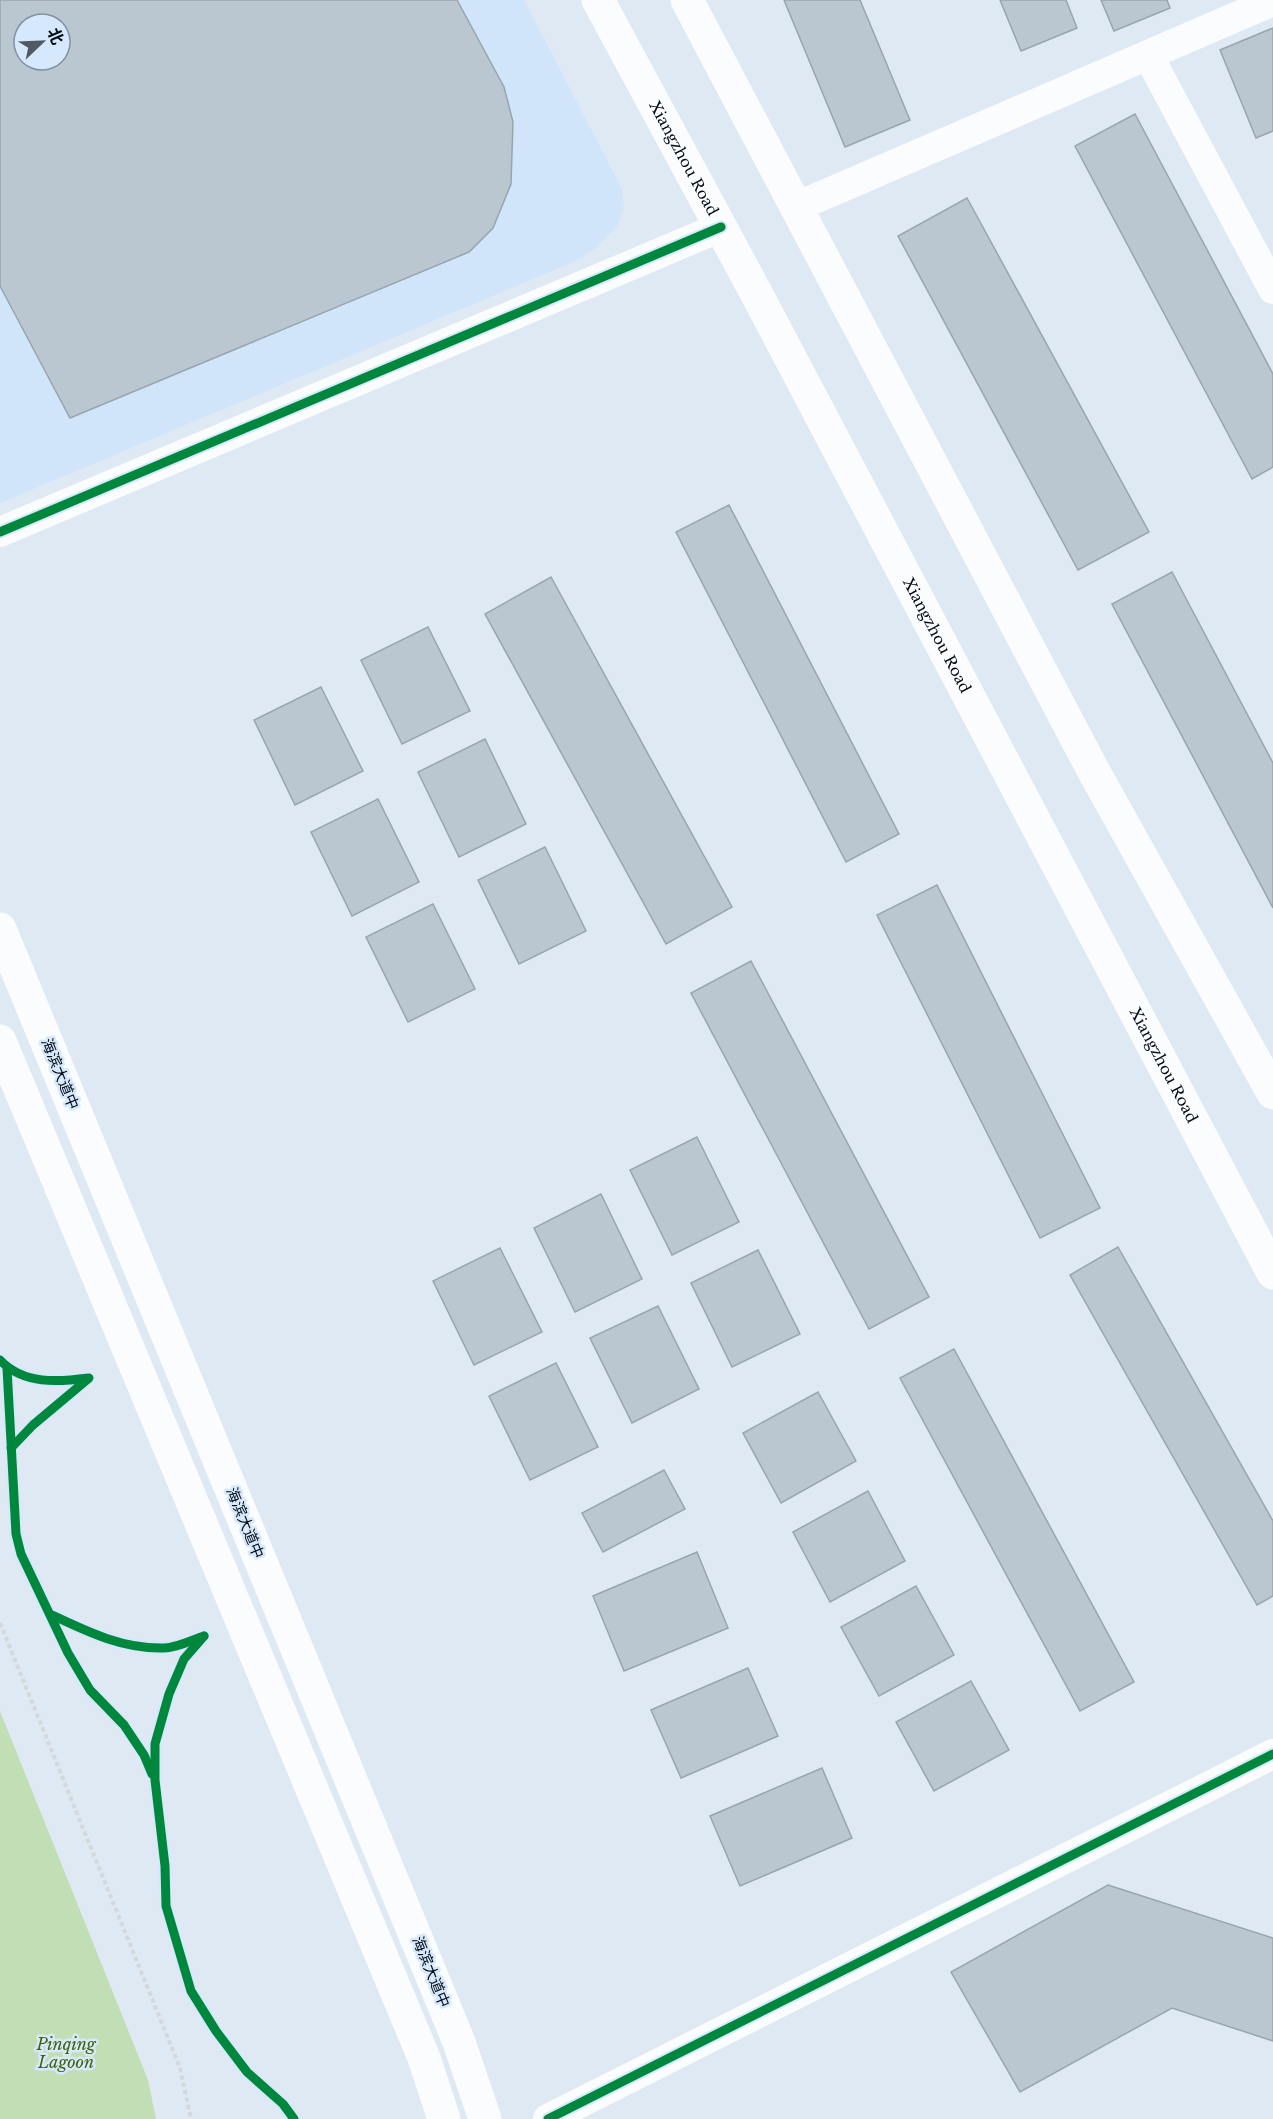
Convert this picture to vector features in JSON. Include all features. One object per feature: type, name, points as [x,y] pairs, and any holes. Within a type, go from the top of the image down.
[{"type":"main road","name":"Xiangzhou Road","points":[[598,0],[721,227],[1273,1273]]},
{"type":"main road","points":[[687,0],[1093,770],[1273,1093]]},
{"type":"main road","name":"海滨大道中","points":[[0,930],[459,2042],[485,2119]]},
{"type":"main road","points":[[0,1041],[424,2058],[444,2119]]},
{"type":"street","points":[[796,207],[1273,1]]},
{"type":"street","points":[[1148,55],[1273,289]]},
{"type":"street","points":[[0,532],[721,227]]},
{"type":"street","points":[[548,2119],[1273,1754]]},
{"type":"path","points":[[0,1623],[180,2068],[191,2119]]},
{"type":"shaded area","points":[[0,0],[524,0],[622,189],[624,209],[616,228],[594,249],[573,262],[0,503]]},
{"type":"water","name":"Pinqing Lagoon","points":[[0,1711],[148,2080],[156,2119],[0,2119]]},
{"type":"building","points":[[0,0],[457,0],[504,87],[513,122],[511,184],[493,228],[469,252],[70,418],[0,286]]},
{"type":"building","points":[[784,0],[860,0],[910,120],[845,147]]},
{"type":"building","points":[[1000,0],[1066,0],[1077,28],[1021,51]]},
{"type":"building","points":[[1101,0],[1167,0],[1170,8],[1114,31]]},
{"type":"building","points":[[1273,28],[1273,131],[1256,138],[1220,50]]},
{"type":"building","points":[[1135,114],[1273,374],[1273,467],[1252,479],[1075,146]]},
{"type":"building","points":[[967,198],[1149,532],[1078,570],[898,236]]},
{"type":"building","points":[[729,505],[899,834],[846,862],[676,532]]},
{"type":"building","points":[[1172,572],[1273,763],[1273,908],[1112,604]]},
{"type":"building","points":[[551,577],[732,907],[666,944],[485,614]]},
{"type":"building","points":[[428,627],[470,711],[402,744],[361,660]]},
{"type":"building","points":[[321,687],[363,771],[295,805],[254,720]]},
{"type":"building","points":[[485,739],[526,824],[459,857],[418,772]]},
{"type":"building","points":[[378,799],[419,882],[352,916],[311,832]]},
{"type":"building","points":[[545,847],[586,931],[519,964],[478,880]]},
{"type":"building","points":[[937,885],[1100,1208],[1040,1238],[877,915]]},
{"type":"building","points":[[433,904],[475,989],[408,1022],[366,937]]},
{"type":"building","points":[[751,961],[929,1297],[869,1329],[691,993]]},
{"type":"building","points":[[697,1137],[739,1222],[672,1255],[630,1170]]},
{"type":"building","points":[[601,1194],[642,1279],[575,1312],[534,1228]]},
{"type":"building","points":[[1118,1247],[1273,1521],[1273,1596],[1257,1605],[1070,1275]]},
{"type":"building","points":[[500,1248],[542,1332],[474,1365],[433,1281]]},
{"type":"building","points":[[758,1250],[800,1334],[732,1367],[691,1283]]},
{"type":"building","points":[[658,1306],[699,1389],[632,1423],[590,1338]]},
{"type":"building","points":[[954,1349],[1134,1682],[1080,1711],[900,1378]]},
{"type":"building","points":[[556,1363],[598,1447],[530,1480],[489,1396]]},
{"type":"building","points":[[818,1392],[856,1461],[781,1503],[743,1433]]},
{"type":"building","points":[[664,1470],[685,1509],[603,1552],[582,1513]]},
{"type":"building","points":[[868,1491],[905,1561],[830,1602],[793,1532]]},
{"type":"building","points":[[697,1552],[728,1628],[624,1671],[593,1596]]},
{"type":"building","points":[[916,1586],[954,1655],[879,1696],[841,1627]]},
{"type":"building","points":[[748,1668],[778,1736],[681,1778],[651,1710]]},
{"type":"building","points":[[971,1681],[1009,1750],[934,1791],[896,1722]]},
{"type":"building","points":[[822,1768],[852,1838],[740,1886],[710,1816]]},
{"type":"building","points":[[1108,1885],[1273,1938],[1273,2041],[1172,2008],[1020,2092],[951,1972]]},
{"type":"cycle path","points":[[0,532],[721,227]]},
{"type":"cycle path","points":[[0,1360],[9,1368],[31,1378],[54,1381],[89,1378],[33,1425],[11,1448]]},
{"type":"cycle path","points":[[7,1368],[16,1534],[21,1554],[68,1653],[90,1690],[124,1725],[144,1755],[152,1774]]},
{"type":"cycle path","points":[[52,1615],[92,1633],[134,1646],[169,1648],[204,1636]]},
{"type":"cycle path","points":[[204,1636],[184,1659],[169,1694],[155,1744],[155,1780],[165,1866],[166,1906],[191,1991],[216,2031],[247,2072],[283,2104],[294,2119]]},
{"type":"cycle path","points":[[548,2119],[1273,1754]]}]
